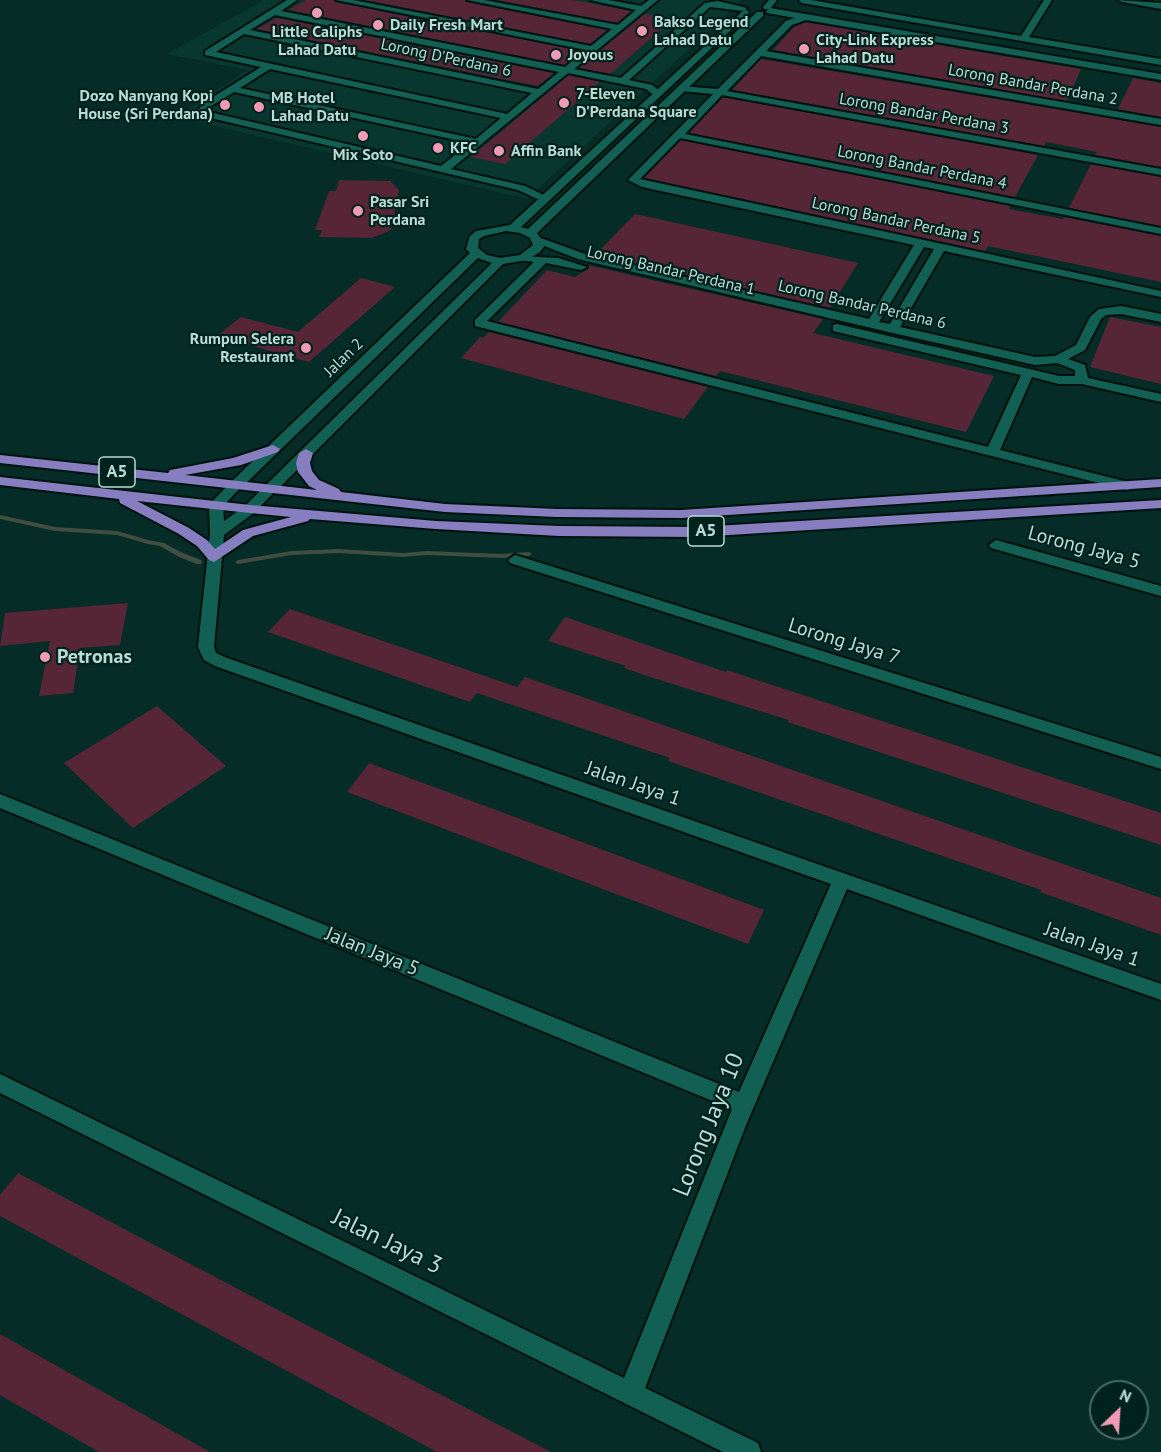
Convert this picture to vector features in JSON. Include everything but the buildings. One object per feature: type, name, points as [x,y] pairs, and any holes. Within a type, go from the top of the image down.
[{"type":"highway","points":[[144,476],[212,468],[252,458],[273,449]]},
{"type":"highway","points":[[306,453],[303,463],[305,472],[314,483],[348,498]]},
{"type":"highway","name":"A5","points":[[0,459],[348,498],[457,508],[557,513],[681,514],[1161,483]]},
{"type":"highway","name":"A5","points":[[0,481],[317,515],[436,525],[559,531],[697,532],[1161,504]]},
{"type":"highway","points":[[111,494],[184,531],[202,543],[214,557],[248,533],[317,515]]},
{"type":"street","points":[[292,0],[208,53],[508,117]]},
{"type":"street","points":[[340,0],[593,49]]},
{"type":"street","points":[[471,0],[620,28]]},
{"type":"street","points":[[594,0],[643,9]]},
{"type":"street","points":[[443,170],[654,0]]},
{"type":"street","points":[[1023,39],[1048,0]]},
{"type":"street","points":[[1122,0],[1161,6]]},
{"type":"street","points":[[623,81],[708,5],[719,2],[746,8],[767,8],[805,17],[1161,77]]},
{"type":"street","points":[[802,2],[1161,62]]},
{"type":"street","points":[[217,533],[250,509],[500,261],[476,254],[471,243],[480,234],[498,228],[513,228],[746,8]]},
{"type":"street","points":[[523,258],[536,250],[534,236],[682,88],[767,8]]},
{"type":"street","points":[[273,12],[623,81],[649,87],[657,94]]},
{"type":"street","points":[[784,13],[789,23]]},
{"type":"street","points":[[677,135],[789,23],[805,17]]},
{"type":"street","name":"Lorong D'Perdana 6","points":[[241,31],[539,92]]},
{"type":"street","name":"Lorong Bandar Perdana 2","points":[[759,53],[1161,122]]},
{"type":"street","points":[[269,66],[208,104],[203,110],[205,114],[521,188],[544,199]]},
{"type":"street","name":"Lorong Bandar Perdana 3","points":[[682,88],[720,92],[1161,172]]},
{"type":"street","points":[[232,89],[478,142]]},
{"type":"street","name":"Lorong Bandar Perdana 5","points":[[677,135],[633,180],[642,184],[1161,294]]},
{"type":"street","name":"Lorong Bandar Perdana 4","points":[[677,135],[1161,231]]},
{"type":"street","name":"Lorong Bandar Perdana 6","points":[[513,228],[582,257],[1035,361],[1059,359]]},
{"type":"street","points":[[872,324],[921,243]]},
{"type":"street","points":[[893,329],[940,248]]},
{"type":"street","name":"Jalan 2","points":[[216,505],[476,254]]},
{"type":"street","name":"Lorong Bandar Perdana 1","points":[[500,261],[523,258],[558,261],[1028,373],[1059,380],[1082,380],[1161,398]]},
{"type":"street","points":[[543,260],[480,323],[993,450],[1127,486]]},
{"type":"street","points":[[1059,359],[1081,347],[1096,317],[1103,312],[1121,310],[1161,318]]},
{"type":"street","points":[[1059,359],[1081,368],[1082,380]]},
{"type":"street","points":[[993,450],[1028,373]]},
{"type":"street","name":"Jalan Jaya 1","points":[[216,505],[217,533],[207,646],[210,656],[221,662],[1161,992]]},
{"type":"street","name":"Lorong Jaya 5","points":[[996,546],[1161,591]]},
{"type":"street","name":"Lorong Jaya 7","points":[[515,560],[1161,763]]},
{"type":"street","name":"Jalan Jaya 5","points":[[0,801],[744,1104]]},
{"type":"street","name":"Lorong Jaya 10","points":[[631,1392],[744,1104],[842,879]]},
{"type":"street","name":"Jalan Jaya 3","points":[[0,1083],[749,1452]]},
{"type":"shaded area","points":[[264,0],[742,0],[527,199],[176,117],[247,70],[167,54]]},
{"type":"waterway","points":[[0,517],[55,529],[117,533],[162,544],[199,562]]},
{"type":"waterway","points":[[238,562],[292,553],[339,551],[403,555],[427,553],[502,556],[529,554]]},
{"type":"place","name":"Little Caliphs Lahad Datu","points":[[317,13]]},
{"type":"place","name":"Daily Fresh Mart","points":[[378,25]]},
{"type":"place","name":"Bakso Legend Lahad Datu","points":[[642,31]]},
{"type":"place","name":"City-Link Express Lahad Datu","points":[[804,49]]},
{"type":"place","name":"Joyous","points":[[556,55]]},
{"type":"place","name":"7-Eleven D'Perdana Square","points":[[564,103]]},
{"type":"place","name":"Dozo Nanyang Kopi House (Sri Perdana)","points":[[225,105]]},
{"type":"place","name":"MB Hotel Lahad Datu","points":[[259,107]]},
{"type":"place","name":"Mix Soto","points":[[363,136]]},
{"type":"place","name":"KFC","points":[[438,148]]},
{"type":"place","name":"Affin Bank","points":[[499,151]]},
{"type":"place","name":"Pasar Sri Perdana","points":[[358,211]]},
{"type":"place","name":"Rumpun Selera Restaurant","points":[[306,348]]},
{"type":"place","name":"Petronas","points":[[45,657]]}]
